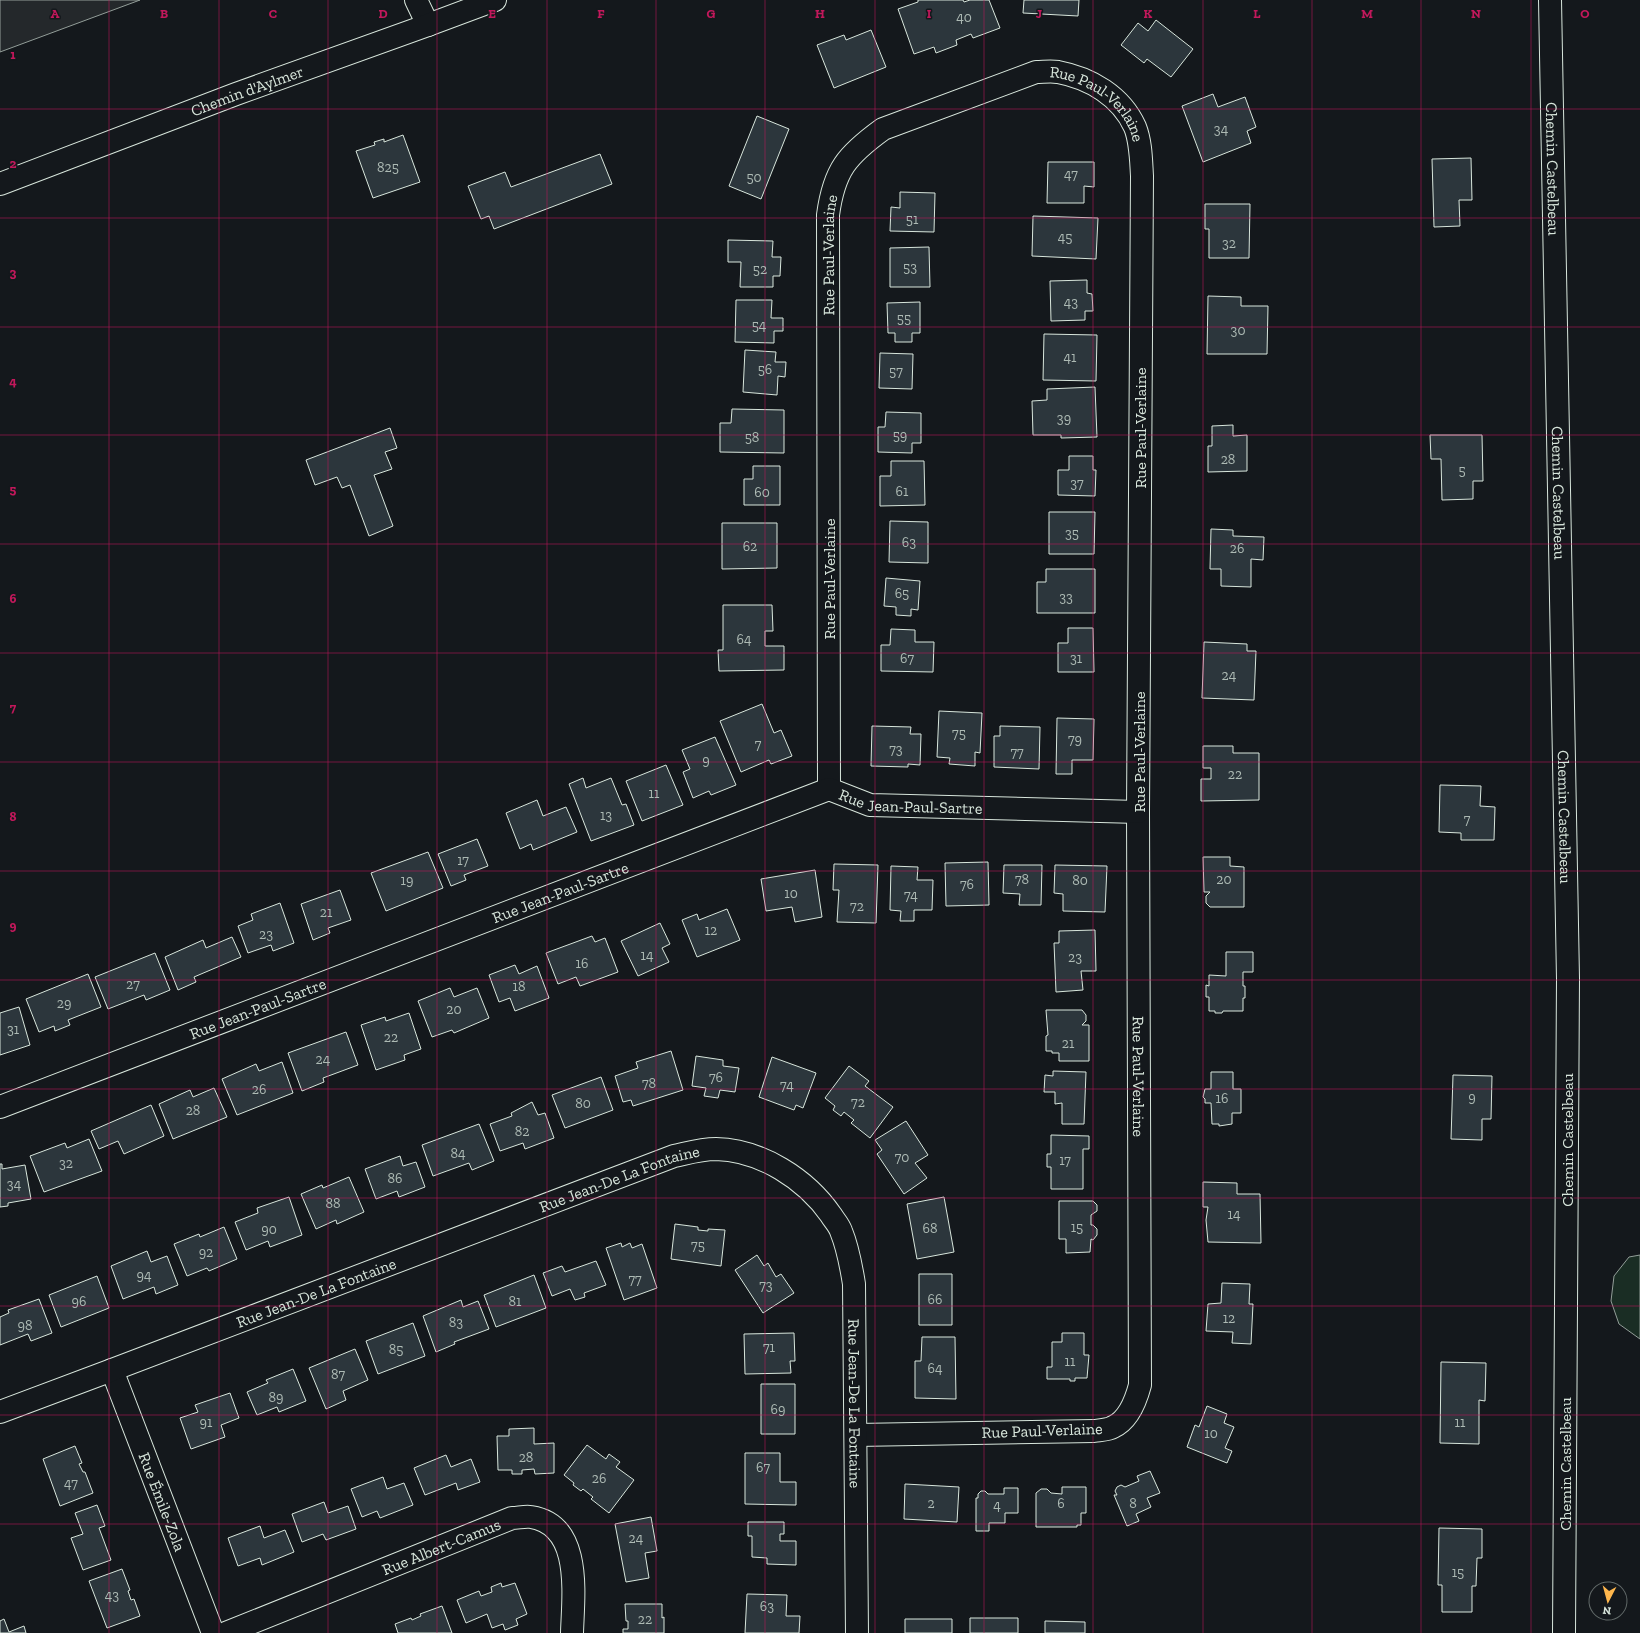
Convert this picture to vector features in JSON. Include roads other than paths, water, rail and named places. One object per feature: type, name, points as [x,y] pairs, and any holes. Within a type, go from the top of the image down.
[{"type":"street","points":[[416,0],[428,25]]},
{"type":"street","name":"Chemin d'Aylmer","points":[[0,184],[260,84],[495,0]]},
{"type":"street","name":"Chemin Castelbeau","points":[[1550,0],[1568,979],[1564,1633]]},
{"type":"street","name":"Rue Paul-Verlaine","points":[[830,789],[828,215],[831,194],[838,174],[850,156],[883,129],[1036,72],[1056,71],[1077,77],[1096,85],[1123,108],[1135,128],[1140,148],[1142,176],[1138,812],[1140,1385],[1135,1403],[1126,1416],[1113,1427],[1094,1431],[856,1435]]},
{"type":"street","name":"Rue Jean-Paul-Sartre","points":[[0,1107],[830,789],[870,805],[1138,812]]},
{"type":"street","name":"Rue Jean-De La Fontaine","points":[[0,1412],[674,1156],[696,1151],[717,1149],[742,1153],[764,1160],[785,1171],[806,1186],[822,1203],[840,1229],[849,1253],[854,1284],[857,1633]]},
{"type":"street","name":"Rue Émile-Zola","points":[[112,1370],[214,1633]]},
{"type":"street","name":"Rue Albert-Camus","points":[[226,1633],[512,1518],[531,1517],[548,1523],[560,1534],[568,1547],[573,1565],[572,1633]]}]
